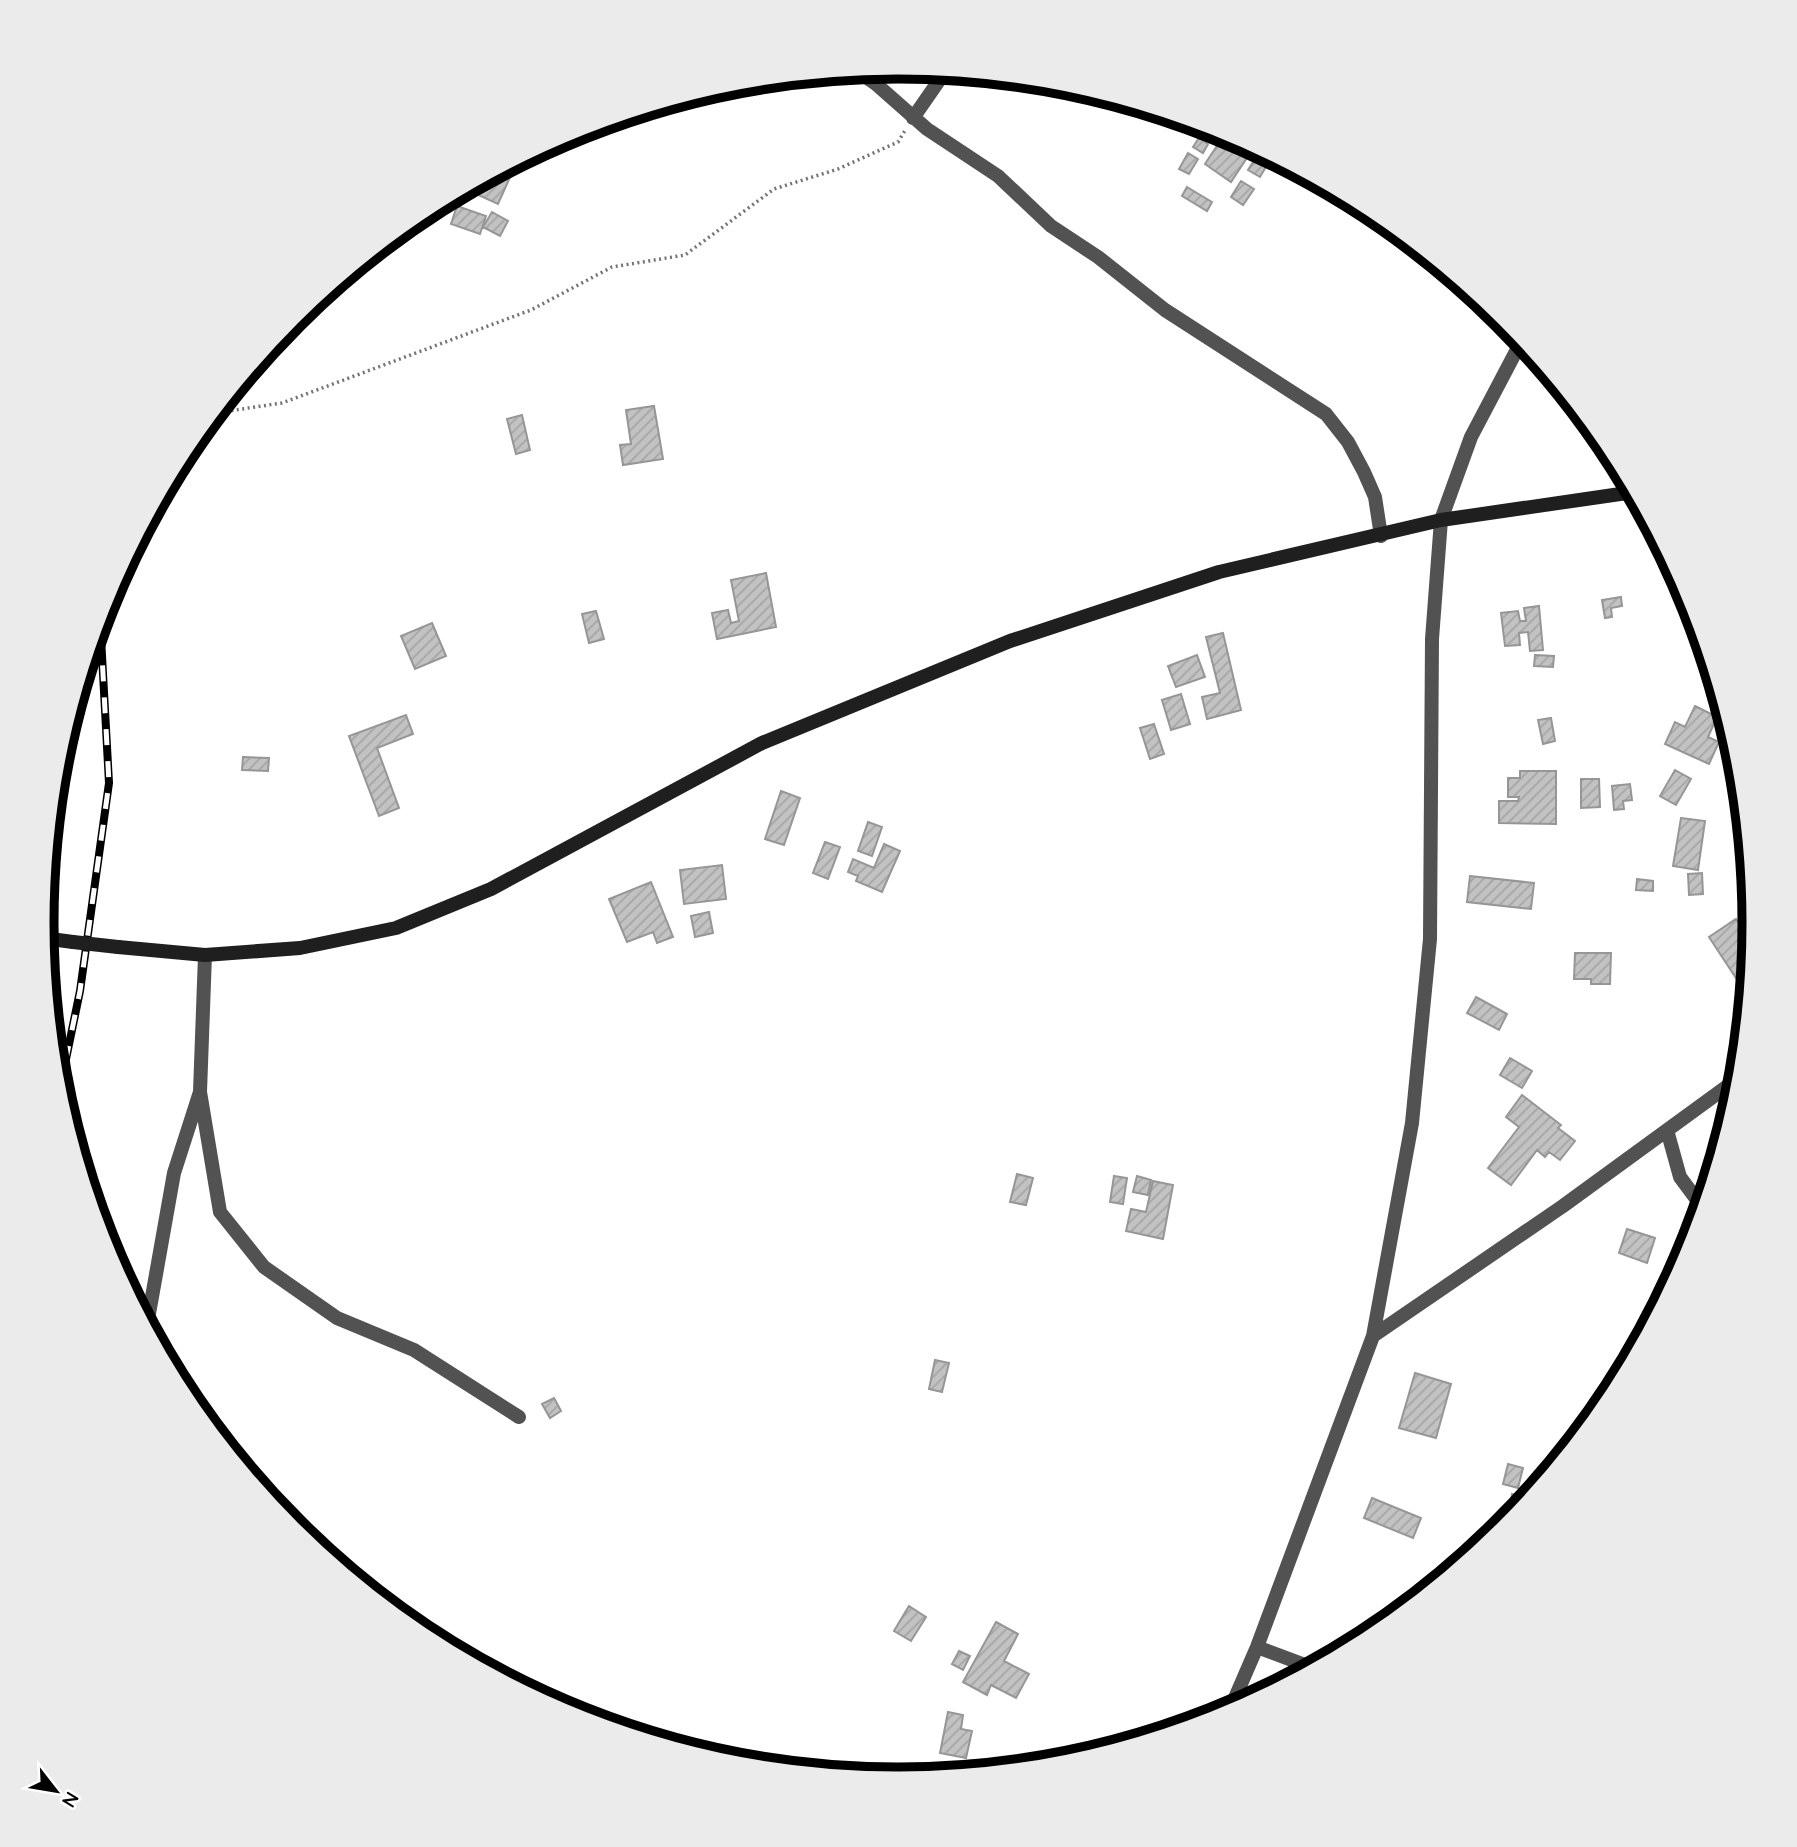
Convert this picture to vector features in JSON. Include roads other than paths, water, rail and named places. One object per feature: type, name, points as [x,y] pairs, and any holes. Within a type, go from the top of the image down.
[{"type":"main road","points":[[55,940],[205,955],[300,948],[396,928],[491,888],[762,743],[1010,640],[1219,572],[1441,520],[1625,493]]},
{"type":"street","points":[[870,80],[913,118],[998,176],[1051,226],[1165,310],[1326,414],[1348,442],[1376,497],[1381,536]]},
{"type":"street","points":[[913,118],[939,80]]},
{"type":"street","points":[[1235,1697],[1257,1647],[1373,1336],[1412,1123],[1430,939],[1432,639],[1441,520],[1471,437],[1517,350]]},
{"type":"street","points":[[205,955],[200,1092],[220,1212],[264,1267],[337,1318],[414,1350],[519,1417]]},
{"type":"street","points":[[1373,1336],[1727,1086]]},
{"type":"street","points":[[149,1312],[174,1173],[200,1092]]},
{"type":"street","points":[[1667,1130],[1680,1177],[1696,1199]]},
{"type":"street","points":[[1257,1647],[1303,1664]]},
{"type":"railway","points":[[66,1061],[80,991],[109,783],[101,646]]}]
